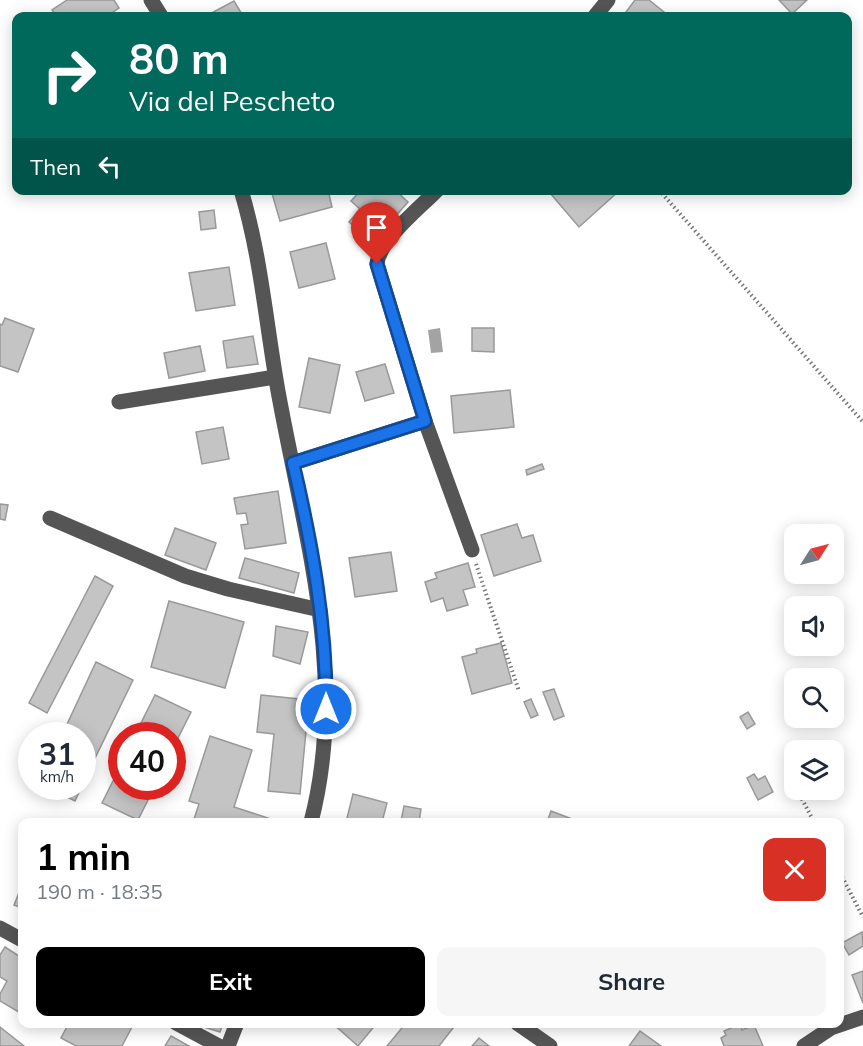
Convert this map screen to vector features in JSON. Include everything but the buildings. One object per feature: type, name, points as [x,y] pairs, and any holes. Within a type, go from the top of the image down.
[{"type":"street","points":[[598,12],[608,0]]},
{"type":"street","points":[[242,195],[256,253],[275,377],[310,545],[320,610],[326,677],[325,748],[312,818]]},
{"type":"street","points":[[432,195],[386,243],[377,264],[425,421],[472,550]]},
{"type":"street","points":[[119,402],[275,377]]},
{"type":"street","points":[[293,463],[425,421]]},
{"type":"street","points":[[50,518],[148,562],[195,579],[320,610]]},
{"type":"street","points":[[0,928],[18,938]]},
{"type":"street","points":[[844,1024],[863,1017]]},
{"type":"street","points":[[185,1028],[219,1046]]},
{"type":"street","points":[[228,1046],[235,1028]]},
{"type":"street","points":[[524,1028],[550,1046]]},
{"type":"street","points":[[804,1046],[834,1028]]},
{"type":"path","points":[[664,195],[863,422]]},
{"type":"path","points":[[472,550],[519,691]]},
{"type":"path","points":[[803,800],[812,818]]},
{"type":"path","points":[[844,881],[863,917]]},
{"type":"shaded area","points":[[440,328],[443,352],[431,353],[428,330]]},
{"type":"route","points":[[326,709],[324,639],[316,577],[293,463],[425,421],[379,277],[377,264]]}]
